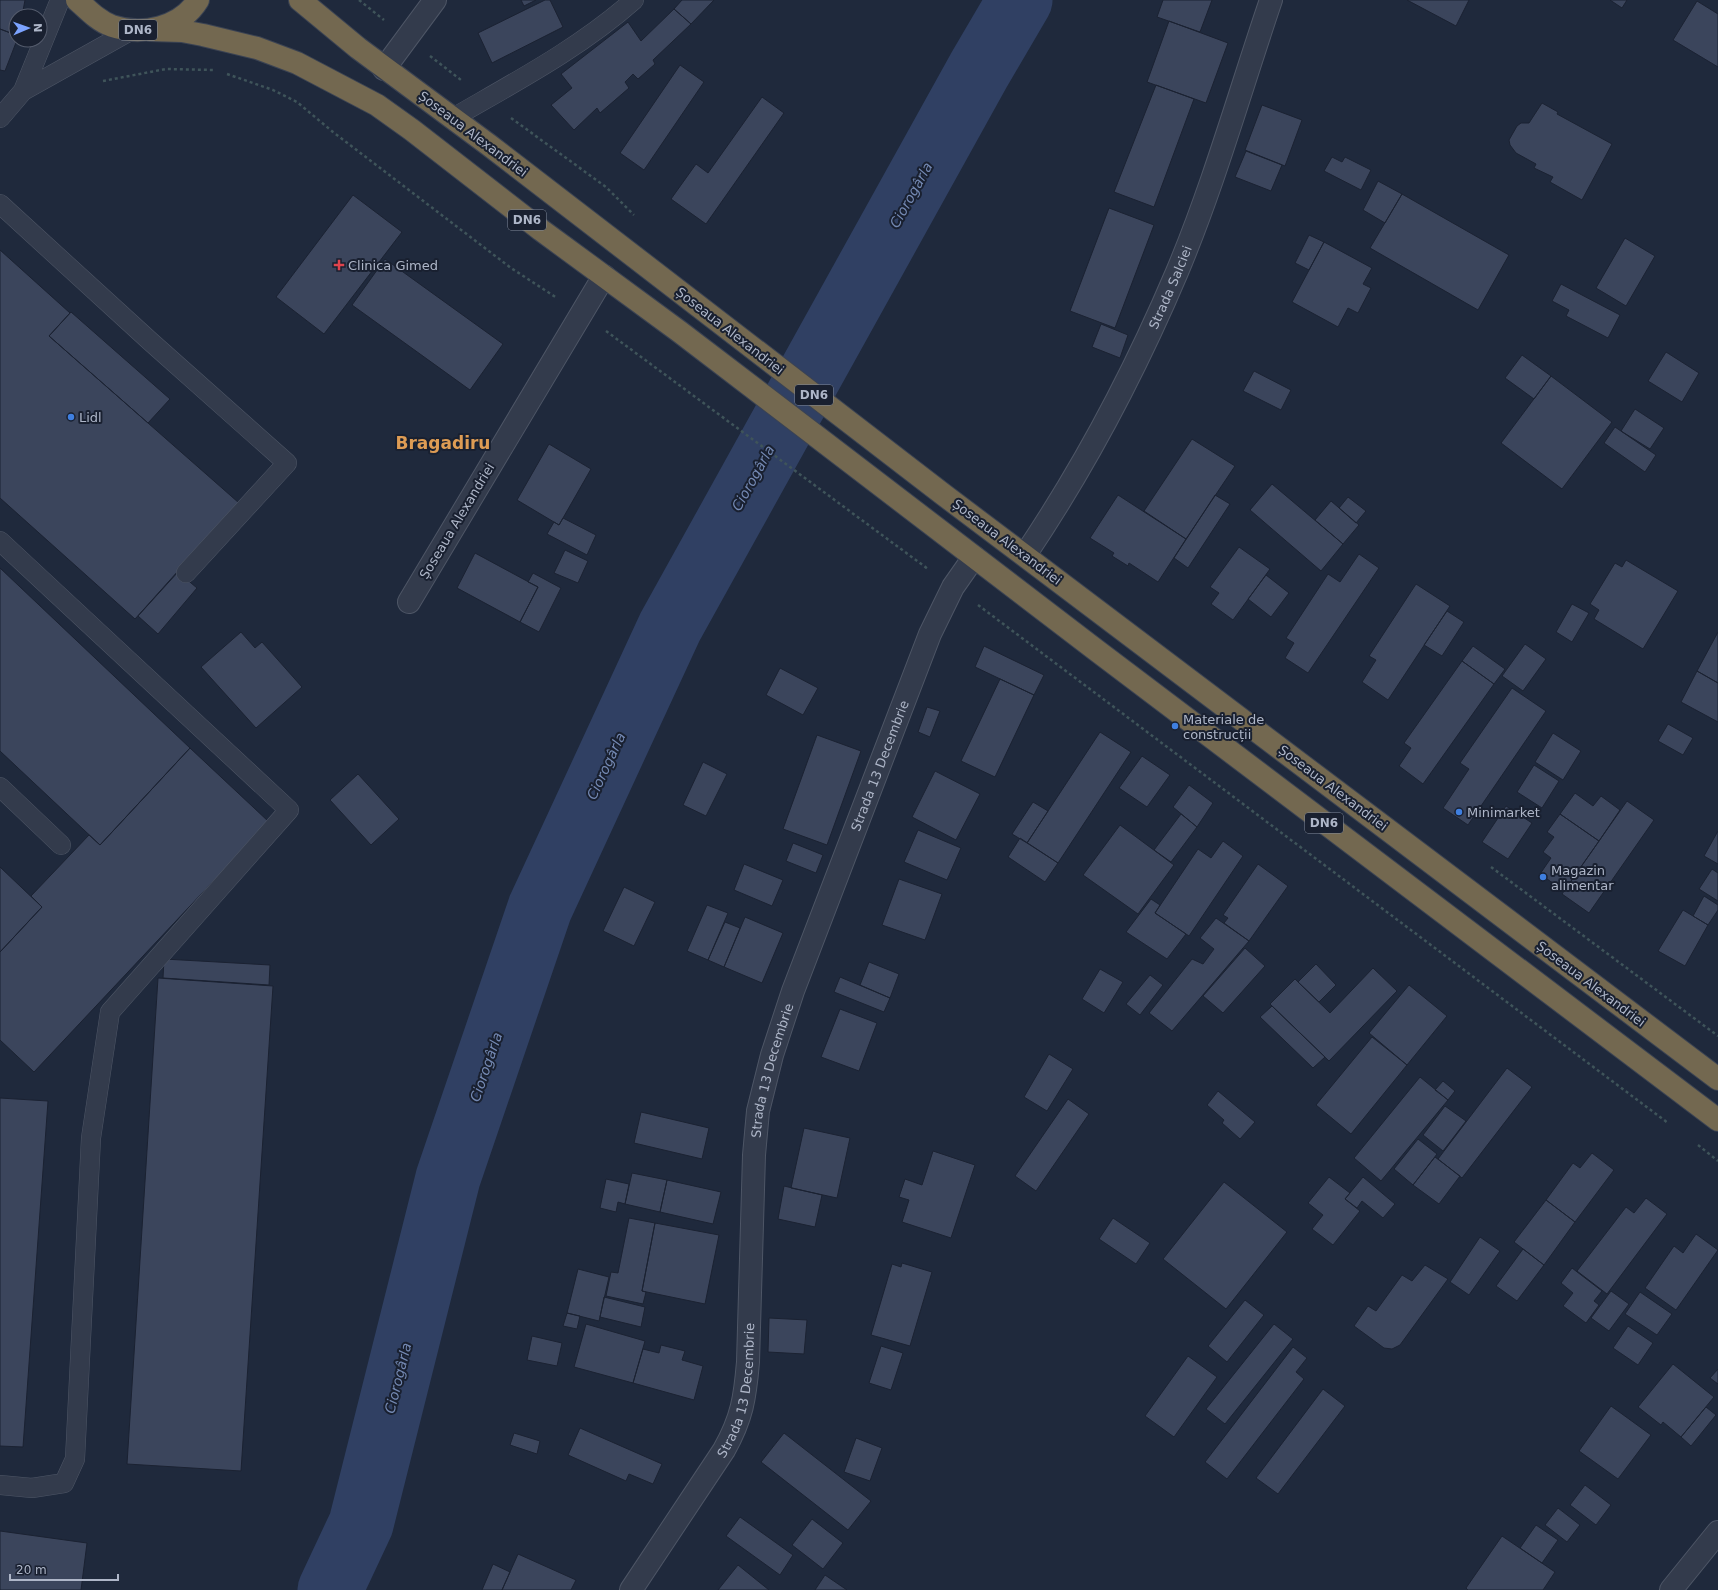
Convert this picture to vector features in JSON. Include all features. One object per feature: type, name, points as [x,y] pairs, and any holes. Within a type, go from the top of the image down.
[{"type":"highway","name":"DN6","points":[[77,0],[94,16],[111,26],[141,30],[182,31],[257,48],[297,63],[377,104],[541,230],[680,332],[974,557],[1718,1120]]},
{"type":"highway","name":"DN6","points":[[141,30],[166,25],[180,18],[198,0]]},
{"type":"highway","name":"Șoseaua Alexandriei","points":[[300,0],[384,68],[453,118],[944,495],[1718,1079]]},
{"type":"street","points":[[384,68],[435,0]]},
{"type":"street","name":"Strada Salciei","points":[[1025,555],[1052,514],[1118,400],[1177,272],[1223,148],[1271,0]]},
{"type":"street","name":"Șoseaua Alexandriei","points":[[409,602],[604,276]]},
{"type":"street","name":"Strada 13 Decembrie","points":[[631,1590],[724,1450],[734,1432],[742,1412],[746,1394],[748,1362],[754,1155],[758,1112],[772,1055],[793,991],[925,649],[953,587],[974,557]]},
{"type":"street","points":[[1671,1590],[1718,1532]]},
{"type":"lane","points":[[0,118],[23,92],[60,0]]},
{"type":"lane","points":[[453,118],[561,55],[623,10],[634,0]]},
{"type":"lane","points":[[23,92],[141,30]]},
{"type":"lane","points":[[0,204],[151,342],[287,463],[186,573]]},
{"type":"lane","points":[[0,541],[289,810],[110,1012],[91,1138],[75,1459],[64,1482],[32,1488],[0,1485]]},
{"type":"lane","points":[[0,787],[61,845]]},
{"type":"path","points":[[359,0],[485,99],[606,187],[638,220]]},
{"type":"path","points":[[98,82],[166,69],[215,71]]},
{"type":"path","points":[[223,73],[252,82],[297,102],[333,132],[505,263],[581,314],[653,366],[953,587],[1673,1127]]},
{"type":"path","points":[[1692,1141],[1718,1160]]},
{"type":"building","points":[[0,0],[25,0],[24,8],[8,8],[8,32],[0,29]]},
{"type":"building","points":[[521,0],[536,0],[524,6]]},
{"type":"building","points":[[545,0],[550,0],[563,27],[492,63],[478,33]]},
{"type":"building","points":[[682,0],[714,0],[691,24],[674,9]]},
{"type":"building","points":[[1163,0],[1212,0],[1200,32],[1157,17]]},
{"type":"building","points":[[1407,0],[1469,0],[1456,26]]},
{"type":"building","points":[[1610,0],[1627,0],[1622,8]]},
{"type":"building","points":[[1697,1],[1718,14],[1718,67],[1673,40]]},
{"type":"building","points":[[674,9],[691,24],[653,60],[655,64],[638,79],[633,74],[625,82],[629,88],[600,113],[597,108],[574,130],[551,105],[572,88],[561,74],[628,22],[641,41]]},
{"type":"building","points":[[1169,21],[1228,43],[1206,103],[1147,82]]},
{"type":"building","points":[[0,29],[8,32],[8,48],[14,48],[5,71],[0,70]]},
{"type":"building","points":[[680,65],[704,82],[644,170],[620,153]]},
{"type":"building","points":[[1156,85],[1194,99],[1154,207],[1114,192]]},
{"type":"building","points":[[762,97],[784,113],[706,224],[671,199],[696,164],[708,173]]},
{"type":"building","points":[[1542,103],[1558,112],[1557,114],[1612,144],[1582,200],[1550,182],[1553,177],[1534,168],[1536,164],[1516,153],[1510,145],[1509,140],[1517,126],[1521,123],[1529,123]]},
{"type":"building","points":[[1262,105],[1302,120],[1285,166],[1245,150]]},
{"type":"building","points":[[1246,151],[1282,165],[1271,191],[1235,177]]},
{"type":"building","points":[[1332,157],[1342,162],[1345,157],[1371,170],[1361,190],[1324,171]]},
{"type":"building","points":[[1378,181],[1402,194],[1385,223],[1363,210]]},
{"type":"building","points":[[1402,194],[1509,255],[1478,310],[1370,248]]},
{"type":"building","name":"Clinica Gimed","points":[[353,195],[402,232],[324,334],[276,297]]},
{"type":"building","points":[[1109,208],[1154,225],[1115,328],[1070,311]]},
{"type":"building","points":[[1309,235],[1324,242],[1309,270],[1295,263]]},
{"type":"building","points":[[1625,238],[1655,256],[1626,306],[1596,288]]},
{"type":"building","points":[[1324,242],[1372,268],[1363,284],[1371,288],[1358,313],[1348,308],[1338,327],[1292,302]]},
{"type":"building","name":"Lidl","points":[[0,250],[70,313],[49,336],[239,503],[135,619],[0,498]]},
{"type":"building","points":[[385,259],[503,344],[470,390],[352,305]]},
{"type":"building","points":[[1561,284],[1620,315],[1608,338],[1566,316],[1569,310],[1552,301]]},
{"type":"building","points":[[71,312],[170,399],[148,423],[49,336]]},
{"type":"building","points":[[1101,324],[1128,335],[1120,358],[1092,347]]},
{"type":"building","points":[[1666,352],[1699,373],[1682,402],[1648,381]]},
{"type":"building","points":[[1522,355],[1551,376],[1534,399],[1505,378]]},
{"type":"building","points":[[1254,371],[1291,390],[1281,410],[1243,391]]},
{"type":"building","points":[[1551,376],[1612,422],[1562,489],[1501,443]]},
{"type":"building","points":[[1635,409],[1664,428],[1650,449],[1621,431]]},
{"type":"building","points":[[1615,427],[1656,455],[1645,472],[1604,443]]},
{"type":"building","points":[[1192,439],[1235,466],[1186,539],[1144,511]]},
{"type":"building","points":[[549,444],[591,469],[559,525],[517,500]]},
{"type":"building","points":[[1272,484],[1343,544],[1321,571],[1250,510]]},
{"type":"building","points":[[1118,495],[1186,539],[1158,582],[1129,563],[1128,566],[1112,556],[1114,553],[1090,538]]},
{"type":"building","points":[[1215,495],[1230,504],[1188,568],[1174,558]]},
{"type":"building","points":[[1348,497],[1366,511],[1356,523],[1339,508]]},
{"type":"building","points":[[1331,501],[1359,525],[1343,544],[1315,520]]},
{"type":"building","points":[[563,518],[596,535],[587,555],[547,534],[554,522],[559,525]]},
{"type":"building","points":[[1239,547],[1270,569],[1233,620],[1211,604],[1219,593],[1210,587]]},
{"type":"building","points":[[565,550],[588,561],[578,583],[554,573]]},
{"type":"building","points":[[475,553],[538,587],[520,622],[457,588]]},
{"type":"building","points":[[1359,554],[1379,568],[1308,673],[1285,658],[1294,643],[1286,638],[1328,574],[1340,582]]},
{"type":"building","points":[[1626,560],[1678,591],[1643,649],[1594,619],[1599,610],[1590,604],[1615,563],[1622,567]]},
{"type":"building","points":[[0,568],[190,748],[100,845],[0,751]]},
{"type":"building","points":[[178,572],[197,588],[158,634],[138,616]]},
{"type":"building","points":[[533,573],[561,588],[539,632],[520,622],[538,587],[528,582]]},
{"type":"building","points":[[1266,575],[1289,593],[1271,617],[1248,599]]},
{"type":"building","points":[[1416,584],[1450,606],[1388,700],[1362,682],[1376,660],[1369,656]]},
{"type":"building","points":[[1572,604],[1589,613],[1572,642],[1556,632]]},
{"type":"building","points":[[1447,611],[1464,622],[1442,656],[1424,645]]},
{"type":"building","points":[[241,632],[255,648],[262,642],[302,687],[256,728],[201,667]]},
{"type":"building","points":[[1718,632],[1718,683],[1697,671]]},
{"type":"building","points":[[1525,644],[1546,659],[1523,691],[1502,676]]},
{"type":"building","points":[[984,646],[1044,675],[1034,695],[975,667]]},
{"type":"building","points":[[1473,646],[1505,669],[1494,684],[1462,661]]},
{"type":"building","points":[[1462,661],[1494,684],[1423,784],[1399,766],[1411,748],[1404,743]]},
{"type":"building","points":[[780,668],[818,688],[803,715],[766,695]]},
{"type":"building","points":[[1697,671],[1718,683],[1718,722],[1681,702]]},
{"type":"building","points":[[1000,679],[1034,695],[995,777],[961,761]]},
{"type":"building","points":[[1512,688],[1546,711],[1468,825],[1443,808],[1469,769],[1460,763]]},
{"type":"building","points":[[927,707],[940,711],[930,737],[918,732]]},
{"type":"building","points":[[1668,724],[1693,738],[1683,755],[1658,741]]},
{"type":"building","points":[[1100,732],[1131,752],[1058,863],[1027,843]]},
{"type":"building","points":[[1553,733],[1581,751],[1563,780],[1535,762]]},
{"type":"building","points":[[817,735],[861,751],[827,845],[783,829]]},
{"type":"building","points":[[190,748],[269,822],[34,1072],[0,1040],[0,952],[42,907],[31,896],[89,835],[100,845]]},
{"type":"building","points":[[1142,756],[1170,775],[1147,807],[1119,788]]},
{"type":"building","points":[[703,762],[727,774],[706,816],[683,805]]},
{"type":"building","points":[[1534,765],[1559,781],[1542,808],[1517,792]]},
{"type":"building","points":[[935,771],[980,794],[956,840],[912,817]]},
{"type":"building","points":[[358,774],[399,819],[371,845],[330,800]]},
{"type":"building","points":[[1189,785],[1213,803],[1197,827],[1173,807]]},
{"type":"building","points":[[1575,793],[1593,806],[1601,796],[1620,810],[1599,841],[1560,814]]},
{"type":"building","points":[[1627,801],[1654,820],[1589,913],[1562,894]]},
{"type":"building","points":[[1033,802],[1048,811],[1027,843],[1012,834]]},
{"type":"building","points":[[1506,806],[1532,823],[1508,859],[1482,842]]},
{"type":"building","points":[[1181,814],[1197,827],[1171,862],[1154,850]]},
{"type":"building","points":[[1560,814],[1599,841],[1564,891],[1540,874],[1551,858],[1543,852],[1554,837],[1547,832]]},
{"type":"building","points":[[1120,825],[1174,865],[1138,914],[1083,875]]},
{"type":"building","points":[[918,830],[961,848],[947,880],[904,862]]},
{"type":"building","points":[[1718,831],[1718,864],[1704,856]]},
{"type":"building","points":[[1020,838],[1058,863],[1045,882],[1008,857]]},
{"type":"building","points":[[1223,841],[1243,856],[1189,936],[1155,913],[1198,849],[1211,858]]},
{"type":"building","points":[[793,843],[823,855],[816,873],[786,861]]},
{"type":"building","points":[[744,864],[783,880],[772,906],[734,890]]},
{"type":"building","points":[[1258,864],[1288,886],[1249,941],[1224,923],[1228,918],[1223,915]]},
{"type":"building","points":[[0,867],[42,907],[0,952]]},
{"type":"building","points":[[1712,869],[1718,873],[1718,901],[1699,889]]},
{"type":"building","points":[[899,879],[942,894],[925,940],[882,925]]},
{"type":"building","points":[[624,887],[655,902],[634,946],[603,931]]},
{"type":"building","points":[[1704,896],[1718,905],[1718,910],[1708,925],[1693,916]]},
{"type":"building","points":[[1151,899],[1160,905],[1155,913],[1186,934],[1167,959],[1126,932]]},
{"type":"building","points":[[707,905],[728,913],[708,960],[687,951]]},
{"type":"building","points":[[1683,910],[1708,925],[1685,966],[1658,951]]},
{"type":"building","points":[[745,917],[783,933],[762,983],[724,967]]},
{"type":"building","points":[[1216,918],[1249,941],[1172,1031],[1149,1013],[1192,959],[1203,964],[1214,949],[1200,938]]},
{"type":"building","points":[[725,922],[740,928],[724,967],[708,960]]},
{"type":"building","points":[[1245,948],[1265,966],[1223,1013],[1203,996]]},
{"type":"building","points":[[164,959],[270,965],[269,985],[163,978]]},
{"type":"building","points":[[869,962],[899,974],[890,998],[860,985]]},
{"type":"building","points":[[1316,964],[1336,985],[1319,1002],[1298,982]]},
{"type":"building","points":[[1373,968],[1397,991],[1329,1061],[1270,1004],[1295,979],[1330,1013]]},
{"type":"building","points":[[1100,969],[1123,982],[1104,1013],[1082,999]]},
{"type":"building","points":[[1150,975],[1163,985],[1140,1015],[1126,1004]]},
{"type":"building","points":[[840,977],[890,998],[884,1012],[834,992]]},
{"type":"building","points":[[158,978],[273,986],[241,1471],[127,1464]]},
{"type":"building","points":[[1409,985],[1447,1016],[1407,1065],[1369,1033]]},
{"type":"building","points":[[1272,1006],[1325,1057],[1313,1068],[1260,1017]]},
{"type":"building","points":[[840,1009],[877,1023],[859,1071],[821,1057]]},
{"type":"building","points":[[1372,1037],[1407,1065],[1351,1134],[1316,1105]]},
{"type":"building","points":[[1049,1054],[1073,1069],[1047,1111],[1024,1097]]},
{"type":"building","points":[[1507,1068],[1532,1087],[1462,1178],[1438,1159]]},
{"type":"building","points":[[1420,1077],[1448,1100],[1381,1181],[1354,1158]]},
{"type":"building","points":[[1443,1081],[1455,1091],[1448,1100],[1435,1090]]},
{"type":"building","points":[[1218,1091],[1255,1122],[1240,1139],[1222,1123],[1224,1120],[1207,1105]]},
{"type":"building","points":[[0,1098],[48,1101],[23,1447],[0,1446]]},
{"type":"building","points":[[1068,1099],[1089,1114],[1036,1191],[1015,1176]]},
{"type":"building","points":[[1445,1106],[1466,1121],[1443,1151],[1423,1135]]},
{"type":"building","points":[[641,1112],[709,1128],[702,1159],[634,1143]]},
{"type":"building","points":[[804,1128],[850,1138],[837,1198],[791,1188]]},
{"type":"building","points":[[1418,1139],[1437,1154],[1413,1185],[1394,1169]]},
{"type":"building","points":[[933,1151],[975,1165],[951,1238],[902,1222],[909,1200],[899,1197],[905,1179],[922,1185]]},
{"type":"building","points":[[1592,1153],[1614,1170],[1575,1222],[1546,1200],[1573,1163],[1580,1168]]},
{"type":"building","points":[[1435,1157],[1460,1176],[1439,1204],[1413,1185]]},
{"type":"building","points":[[632,1173],[667,1180],[660,1212],[625,1204]]},
{"type":"building","points":[[1329,1177],[1350,1193],[1345,1199],[1360,1211],[1333,1245],[1312,1229],[1323,1215],[1308,1203]]},
{"type":"building","points":[[1363,1177],[1395,1204],[1383,1218],[1362,1201],[1357,1208],[1345,1199]]},
{"type":"building","points":[[606,1179],[629,1184],[625,1204],[618,1202],[616,1212],[600,1208]]},
{"type":"building","points":[[667,1180],[721,1192],[713,1224],[660,1212]]},
{"type":"building","points":[[1224,1182],[1287,1232],[1226,1309],[1163,1259]]},
{"type":"building","points":[[784,1186],[822,1195],[815,1227],[778,1219]]},
{"type":"building","points":[[1646,1198],[1667,1214],[1607,1294],[1577,1271],[1626,1207],[1634,1213]]},
{"type":"building","points":[[1546,1200],[1575,1222],[1544,1265],[1514,1242]]},
{"type":"building","points":[[629,1218],[655,1223],[642,1291],[646,1292],[643,1304],[606,1296],[611,1272],[618,1273]]},
{"type":"building","points":[[1113,1218],[1150,1243],[1136,1264],[1099,1239]]},
{"type":"building","points":[[655,1223],[719,1235],[705,1304],[642,1291]]},
{"type":"building","points":[[1696,1234],[1718,1250],[1676,1310],[1645,1288],[1674,1246],[1683,1253]]},
{"type":"building","points":[[1480,1237],[1500,1251],[1469,1295],[1450,1282]]},
{"type":"building","points":[[1523,1249],[1544,1265],[1517,1301],[1496,1286]]},
{"type":"building","points":[[902,1263],[932,1272],[910,1346],[871,1335],[892,1264],[901,1267]]},
{"type":"building","points":[[1425,1265],[1448,1279],[1400,1345],[1392,1349],[1384,1348],[1354,1326],[1368,1306],[1376,1311],[1402,1275],[1412,1281]]},
{"type":"building","points":[[1572,1268],[1602,1291],[1594,1301],[1599,1305],[1586,1323],[1563,1306],[1573,1293],[1561,1283]]},
{"type":"building","points":[[578,1269],[609,1277],[599,1321],[567,1313]]},
{"type":"building","points":[[1611,1291],[1629,1304],[1609,1331],[1591,1318]]},
{"type":"building","points":[[1640,1292],[1672,1314],[1657,1335],[1625,1314]]},
{"type":"building","points":[[604,1297],[645,1307],[641,1327],[600,1317]]},
{"type":"building","points":[[1245,1300],[1264,1315],[1227,1362],[1208,1346]]},
{"type":"building","points":[[567,1313],[580,1316],[577,1329],[563,1326]]},
{"type":"building","points":[[769,1318],[807,1320],[804,1354],[768,1352]]},
{"type":"building","points":[[586,1324],[645,1341],[633,1383],[574,1367]]},
{"type":"building","points":[[1274,1324],[1293,1339],[1225,1424],[1206,1409]]},
{"type":"building","points":[[1628,1326],[1653,1343],[1638,1365],[1613,1348]]},
{"type":"building","points":[[532,1336],[562,1343],[557,1366],[527,1360]]},
{"type":"building","points":[[661,1345],[685,1351],[682,1360],[703,1366],[694,1400],[633,1383],[643,1349],[659,1353]]},
{"type":"building","points":[[881,1346],[903,1353],[891,1390],[869,1383]]},
{"type":"building","points":[[1293,1347],[1307,1358],[1296,1372],[1304,1379],[1227,1479],[1205,1462]]},
{"type":"building","points":[[1188,1356],[1217,1377],[1174,1437],[1145,1416]]},
{"type":"building","points":[[1673,1364],[1714,1397],[1681,1437],[1663,1422],[1661,1425],[1638,1407]]},
{"type":"building","points":[[1718,1369],[1718,1384],[1710,1378]]},
{"type":"building","points":[[1323,1389],[1345,1406],[1278,1494],[1256,1478]]},
{"type":"building","points":[[1611,1406],[1651,1435],[1618,1479],[1579,1451]]},
{"type":"building","points":[[1706,1407],[1716,1415],[1691,1446],[1681,1437]]},
{"type":"building","points":[[580,1428],[662,1464],[653,1484],[629,1474],[626,1481],[568,1455]]},
{"type":"building","points":[[514,1433],[540,1441],[537,1454],[510,1445]]},
{"type":"building","points":[[784,1433],[871,1501],[848,1530],[761,1462]]},
{"type":"building","points":[[856,1438],[882,1448],[870,1481],[844,1472]]},
{"type":"building","points":[[1585,1485],[1611,1505],[1596,1525],[1570,1505]]},
{"type":"building","points":[[1558,1508],[1580,1525],[1567,1542],[1545,1525]]},
{"type":"building","points":[[740,1517],[793,1555],[780,1575],[726,1536]]},
{"type":"building","points":[[812,1519],[843,1543],[823,1569],[792,1545]]},
{"type":"building","points":[[1536,1525],[1558,1540],[1542,1563],[1520,1548]]},
{"type":"building","points":[[0,1531],[87,1543],[81,1590],[0,1590]]},
{"type":"building","points":[[1502,1536],[1555,1572],[1543,1590],[1468,1590],[1466,1588]]},
{"type":"building","points":[[518,1554],[576,1580],[571,1590],[502,1590]]},
{"type":"building","points":[[493,1564],[510,1572],[502,1590],[482,1590]]},
{"type":"building","points":[[738,1565],[769,1590],[718,1590]]},
{"type":"building","points":[[825,1575],[847,1590],[815,1590]]},
{"type":"waterway","name":"Ciorogârla","points":[[330,1590],[361,1524],[448,1178],[540,908],[670,627],[979,70],[1020,0]]},
{"type":"place","name":"Clinica Gimed","points":[[339,265]]},
{"type":"place","name":"Lidl","points":[[71,417]]},
{"type":"place","name":"Materiale de construcții","points":[[1175,726]]},
{"type":"place","name":"Minimarket","points":[[1459,812]]},
{"type":"place","name":"Magazin alimentar","points":[[1543,877]]},
{"type":"district","name":"Bragadiru","points":[[443,443]]}]
